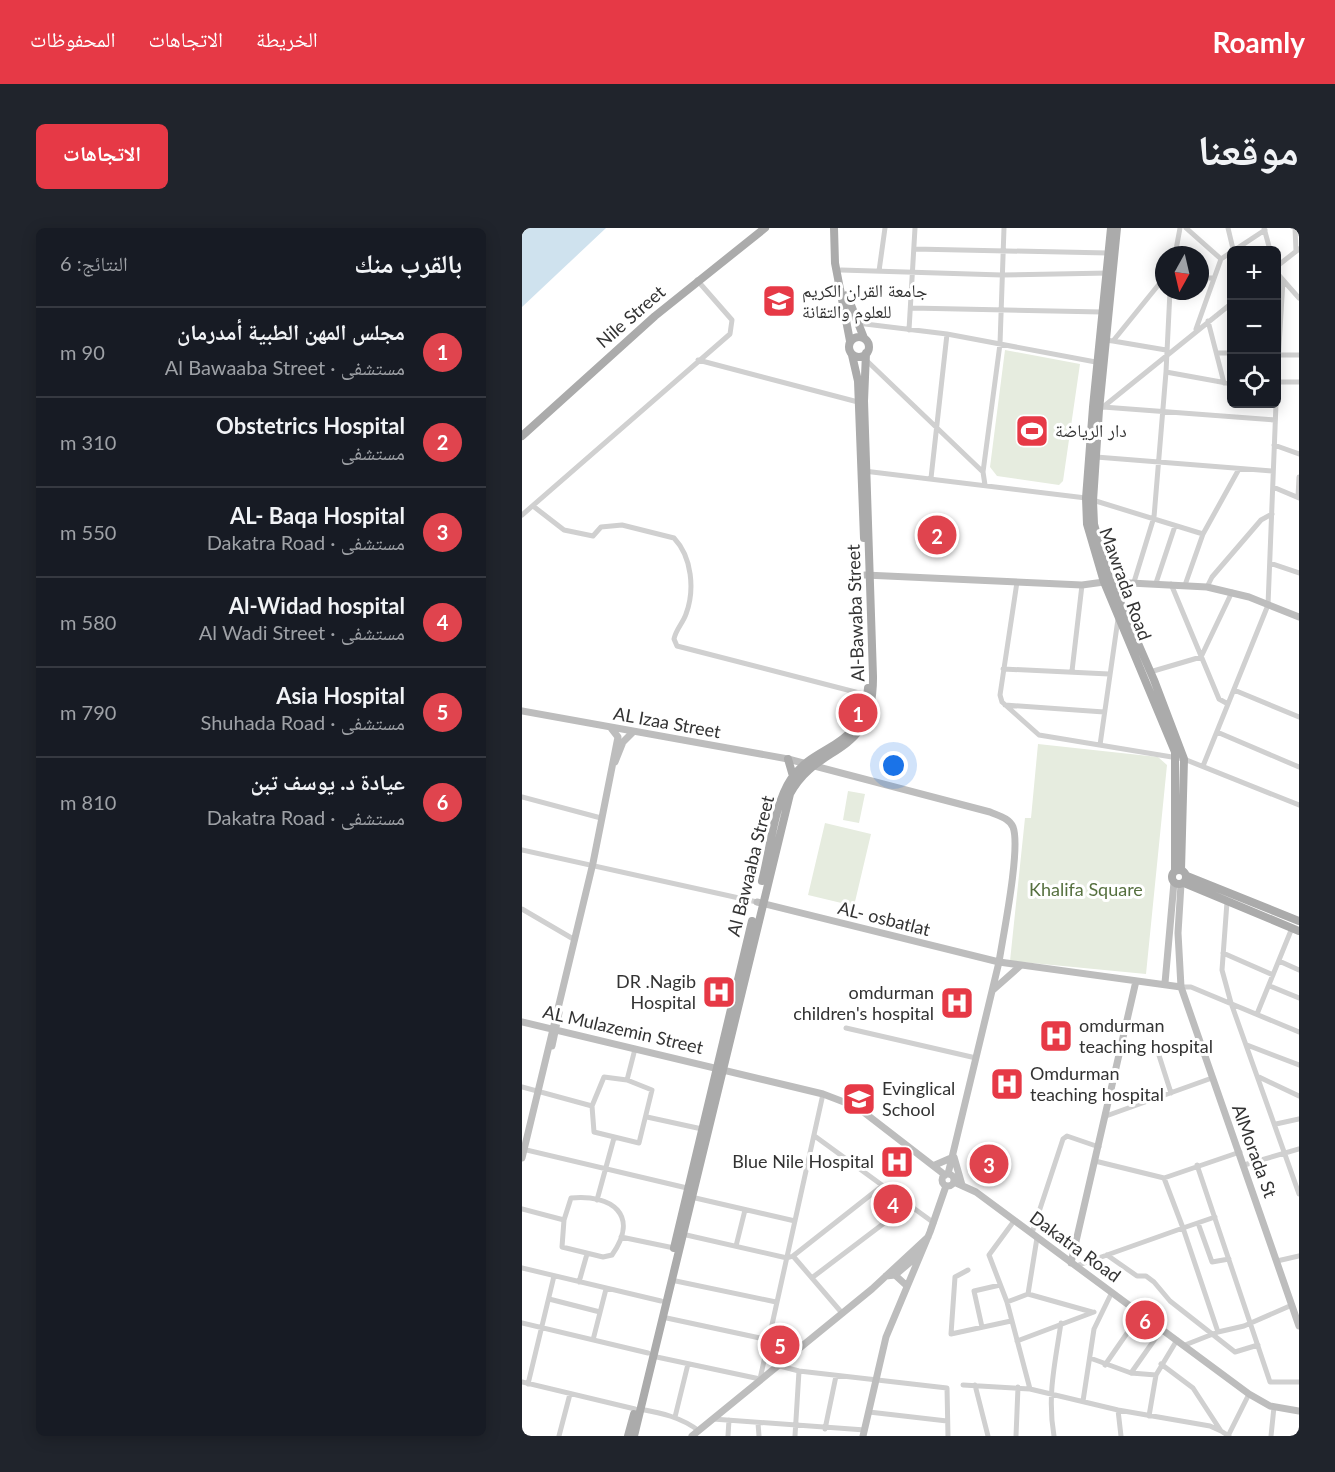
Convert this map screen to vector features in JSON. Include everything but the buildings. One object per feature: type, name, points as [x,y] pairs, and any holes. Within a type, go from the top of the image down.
[{"type":"main road","name":"Nile Street","points":[[522,436],[697,280],[765,228]]},
{"type":"main road","points":[[834,228],[835,262],[850,341],[849,350],[852,355],[866,356]]},
{"type":"main road","points":[[839,228],[841,270],[857,323],[869,347],[866,356],[863,471]]},
{"type":"main road","name":"Mawrada Road","points":[[1100,363],[1109,340],[1108,253],[1111,228]]},
{"type":"main road","name":"Mawrada Road","points":[[1090,500],[1096,457],[1102,312],[1117,228]]},
{"type":"main road","points":[[850,341],[858,337],[864,338]]},
{"type":"main road","name":"Al-Bawaba Street","points":[[811,764],[854,737],[870,710],[873,688],[863,471],[852,355]]},
{"type":"main road","name":"Mawrada Road","points":[[1098,409],[1089,531],[1118,616],[1150,682],[1180,758],[1180,878]]},
{"type":"main road","name":"Al-Bawaba Street","points":[[760,903],[790,794],[811,764],[850,733],[862,713],[867,695],[868,575]]},
{"type":"main road","name":"Mawrada Road","points":[[1108,582],[1150,672],[1150,682]]},
{"type":"main road","points":[[788,759],[793,776]]},
{"type":"main road","name":"Al Bawaaba Street","points":[[720,1069],[760,903],[781,802],[793,776],[811,764]]},
{"type":"main road","points":[[1180,878],[1295,930]]},
{"type":"main road","points":[[1223,897],[1299,921]]},
{"type":"main road","points":[[634,1436],[661,1301],[687,1188],[720,1069]]},
{"type":"main road","points":[[650,1354],[662,1317],[720,1069]]},
{"type":"main road","points":[[628,1436],[638,1409]]},
{"type":"street","points":[[879,271],[885,228]]},
{"type":"street","points":[[909,330],[915,228]]},
{"type":"street","points":[[985,485],[983,472],[1000,344],[1004,228]]},
{"type":"street","points":[[1176,246],[1180,228]]},
{"type":"street","points":[[1186,228],[1221,259]]},
{"type":"street","points":[[1228,228],[1232,246]]},
{"type":"street","points":[[1281,264],[1297,250],[1295,228]]},
{"type":"street","points":[[1238,246],[1265,229],[1269,246]]},
{"type":"street","points":[[914,249],[1002,253],[1108,253]]},
{"type":"street","points":[[1196,330],[1213,278],[1221,259],[1227,254]]},
{"type":"street","points":[[841,270],[1002,275],[1109,273]]},
{"type":"street","points":[[1281,277],[1299,298]]},
{"type":"street","points":[[522,515],[730,334],[732,320],[697,280]]},
{"type":"street","points":[[1277,354],[1283,280]]},
{"type":"street","points":[[1155,288],[1109,340],[1166,352]]},
{"type":"street","points":[[1134,582],[1154,517],[1160,462],[1169,300]]},
{"type":"street","points":[[1098,409],[1166,352],[1227,307]]},
{"type":"street","points":[[911,308],[1102,312]]},
{"type":"street","points":[[1208,321],[1224,383]]},
{"type":"street","points":[[857,323],[946,334],[1100,363]]},
{"type":"street","points":[[931,478],[946,334]]},
{"type":"street","points":[[1217,353],[1227,353]]},
{"type":"street","points":[[1281,355],[1299,355]]},
{"type":"street","points":[[866,356],[983,472]]},
{"type":"street","points":[[698,360],[858,402]]},
{"type":"street","points":[[1166,372],[1227,383]]},
{"type":"street","points":[[1281,382],[1299,382]]},
{"type":"street","points":[[1203,766],[1268,604],[1276,408]]},
{"type":"street","points":[[1098,409],[1275,420]]},
{"type":"street","points":[[1274,445],[1299,454]]},
{"type":"street","points":[[1096,457],[1273,471]]},
{"type":"street","points":[[1185,585],[1203,534],[1239,469]]},
{"type":"street","points":[[863,471],[1090,500],[1154,517],[1203,534]]},
{"type":"street","points":[[1273,487],[1298,497],[1299,477]]},
{"type":"street","points":[[533,506],[564,530],[593,536],[601,527],[621,525],[651,530],[674,538],[687,560],[690,584],[687,613],[674,639],[676,646],[867,695]]},
{"type":"street","points":[[1207,587],[1212,577],[1261,520],[1272,513]]},
{"type":"street","points":[[1156,583],[1175,526]]},
{"type":"street","points":[[1270,563],[1299,573]]},
{"type":"street","points":[[868,575],[1082,585],[1134,582],[1207,587],[1232,592],[1299,617]]},
{"type":"street","points":[[1017,582],[1000,695],[1005,705],[1039,735],[1180,758],[1299,805]]},
{"type":"street","points":[[1171,584],[1219,699],[1228,704]]},
{"type":"street","points":[[1071,671],[1082,585]]},
{"type":"street","points":[[1150,672],[1201,657],[1232,592]]},
{"type":"street","points":[[1100,745],[1118,616]]},
{"type":"street","points":[[1003,669],[1109,674]]},
{"type":"street","points":[[1234,690],[1299,717]]},
{"type":"street","points":[[1005,705],[1104,712]]},
{"type":"street","name":"AL Izaa Street","points":[[522,711],[788,759],[990,812],[1011,824],[1015,837],[999,962]]},
{"type":"street","points":[[522,1158],[593,863],[618,737],[611,728]]},
{"type":"street","points":[[612,769],[621,746],[633,732]]},
{"type":"street","points":[[1217,732],[1299,767]]},
{"type":"street","points":[[522,797],[601,818]]},
{"type":"street","points":[[522,850],[593,863],[760,903]]},
{"type":"street","points":[[1165,983],[1180,878]]},
{"type":"street","name":"AlMorada St","points":[[1180,878],[1178,933],[1181,987],[1299,1326]]},
{"type":"street","points":[[1223,897],[1221,966],[1231,1003],[1276,1124],[1299,1194]]},
{"type":"street","name":"AL- osbatlat","points":[[760,903],[999,962],[1181,987]]},
{"type":"street","points":[[522,909],[575,940]]},
{"type":"street","points":[[1257,1014],[1279,961],[1295,930]]},
{"type":"street","points":[[1222,953],[1273,975]]},
{"type":"street","points":[[1279,961],[1299,970]]},
{"type":"street","points":[[713,1419],[825,1429],[835,1427],[864,1433],[886,1338],[934,1223],[946,1186],[945,1176],[999,962]]},
{"type":"street","points":[[992,992],[1020,966]]},
{"type":"street","points":[[1136,981],[1073,1265],[1215,1217]]},
{"type":"street","points":[[1270,986],[1299,998]]},
{"type":"street","points":[[1181,987],[1191,987],[1299,1032]]},
{"type":"street","name":"AL Mulazemin Street","points":[[522,1022],[824,1094],[857,1107],[945,1176],[953,1177],[954,1182]]},
{"type":"street","points":[[846,1028],[976,1058]]},
{"type":"street","points":[[544,1065],[553,1041],[554,1030]]},
{"type":"street","points":[[553,1041],[566,1033]]},
{"type":"street","points":[[1247,1045],[1299,1065]]},
{"type":"street","points":[[1156,1046],[1171,1093]]},
{"type":"street","points":[[627,1080],[635,1049]]},
{"type":"street","points":[[604,1077],[627,1080],[652,1090],[639,1143],[594,1132],[592,1106],[604,1077]]},
{"type":"street","points":[[1259,1077],[1299,1096]]},
{"type":"street","points":[[1106,1116],[1212,1078]]},
{"type":"street","points":[[522,1087],[592,1106]]},
{"type":"street","points":[[760,1379],[776,1302],[790,1257],[795,1221],[824,1094]]},
{"type":"street","points":[[647,1117],[702,1129]]},
{"type":"street","points":[[1276,1124],[1299,1119]]},
{"type":"street","points":[[1028,1294],[1035,1236],[1063,1139],[1067,1136],[1098,1147]]},
{"type":"street","points":[[816,1137],[934,1223]]},
{"type":"street","points":[[597,1200],[614,1138]]},
{"type":"street","points":[[523,1149],[687,1188]]},
{"type":"street","points":[[1244,1165],[1299,1149]]},
{"type":"street","points":[[1095,1161],[1164,1178],[1240,1152]]},
{"type":"street","points":[[932,1164],[952,1155]]},
{"type":"street","points":[[952,1155],[962,1185]]},
{"type":"street","points":[[1197,1165],[1270,1382],[1299,1382]]},
{"type":"street","points":[[1164,1178],[1183,1228],[1215,1332]]},
{"type":"street","points":[[946,1186],[954,1182]]},
{"type":"street","name":"Dakatra Road","points":[[954,1182],[976,1192],[1249,1394],[1274,1407],[1299,1411]]},
{"type":"street","points":[[790,1257],[882,1186]]},
{"type":"street","points":[[691,1197],[795,1221]]},
{"type":"street","points":[[571,1198],[597,1200],[620,1210],[624,1215],[621,1237],[612,1255],[603,1257],[562,1247],[564,1220],[571,1198]]},
{"type":"street","points":[[813,1277],[908,1204]]},
{"type":"street","points":[[522,1209],[564,1220]]},
{"type":"street","points":[[736,1246],[745,1210]]},
{"type":"street","points":[[1014,1221],[989,1255],[1006,1302],[1030,1389]]},
{"type":"street","points":[[1198,1223],[1212,1262],[1229,1259]]},
{"type":"street","points":[[682,1234],[790,1257],[813,1277],[842,1313]]},
{"type":"street","points":[[621,1237],[674,1248]]},
{"type":"street","points":[[554,1276],[525,1383],[675,1418],[695,1433],[886,1276],[928,1237]]},
{"type":"street","points":[[886,1276],[895,1275],[922,1251]]},
{"type":"street","points":[[579,1282],[587,1254]]},
{"type":"street","points":[[1107,1255],[1137,1276],[1146,1276],[1170,1301],[1215,1332],[1238,1353],[1258,1345]]},
{"type":"street","points":[[1277,1261],[1299,1256]]},
{"type":"street","points":[[522,1268],[661,1301]]},
{"type":"street","points":[[968,1270],[955,1277],[951,1334],[1011,1322]]},
{"type":"street","points":[[895,1275],[907,1286]]},
{"type":"street","points":[[671,1280],[776,1302]]},
{"type":"street","points":[[982,1327],[974,1291],[1000,1285]]},
{"type":"street","points":[[593,1340],[606,1289]]},
{"type":"street","points":[[1083,1401],[1097,1313],[1112,1292]]},
{"type":"street","points":[[1006,1302],[1028,1294],[1097,1313]]},
{"type":"street","points":[[549,1299],[600,1312]]},
{"type":"street","points":[[1185,1345],[1215,1332],[1244,1326],[1250,1321],[1292,1305]]},
{"type":"street","points":[[1017,1341],[1061,1323],[1097,1313]]},
{"type":"street","points":[[1105,1365],[1141,1313]]},
{"type":"street","points":[[662,1317],[769,1340]]},
{"type":"street","points":[[522,1323],[688,1364],[760,1379]]},
{"type":"street","points":[[1056,1436],[1049,1410],[1061,1323]]},
{"type":"street","points":[[1131,1373],[1162,1329]]},
{"type":"street","points":[[1149,1416],[1156,1375],[1177,1340]]},
{"type":"street","points":[[1090,1358],[1131,1373],[1156,1375]]},
{"type":"street","points":[[675,1418],[688,1364]]},
{"type":"street","points":[[1161,1364],[1193,1388],[1221,1431]]},
{"type":"street","points":[[776,1365],[799,1371],[876,1382],[946,1388],[948,1436]]},
{"type":"street","points":[[795,1436],[799,1371]]},
{"type":"street","points":[[825,1429],[836,1376]]},
{"type":"street","points":[[963,1385],[1030,1389],[1118,1410],[1210,1426],[1228,1436],[1249,1394]]},
{"type":"street","points":[[975,1385],[988,1436]]},
{"type":"street","points":[[1016,1436],[1018,1387]]},
{"type":"street","points":[[559,1436],[570,1394]]},
{"type":"street","points":[[1271,1436],[1274,1407]]},
{"type":"street","points":[[1118,1410],[1121,1436]]},
{"type":"street","points":[[869,1412],[947,1421]]},
{"type":"street","points":[[728,1436],[729,1420]]},
{"type":"street","points":[[758,1423],[759,1436]]},
{"type":"green space","name":"دار الرياضة","points":[[1005,350],[1080,364],[1063,481],[1059,485],[997,476],[990,467]]},
{"type":"green space","name":"Khalifa Square","points":[[1038,744],[1158,757],[1167,765],[1146,974],[1010,961],[1025,818],[1031,818]]},
{"type":"green space","points":[[848,791],[865,794],[859,823],[843,820]]},
{"type":"green space","points":[[825,823],[871,834],[854,906],[808,895]]},
{"type":"water","points":[[522,228],[606,228],[522,307]]},
{"type":"place","name":"جامعة القران الكريم للعلوم والتقانة","points":[[779,301]]},
{"type":"place","name":"دار الرياضة","points":[[1032,431]]},
{"type":"place","name":"Obstetrics Hospital","points":[[937,535]]},
{"type":"place","name":"مجلس المهن الطبية أمدرمان","points":[[858,713]]},
{"type":"place","name":"DR .Nagib Hospital","points":[[719,992]]},
{"type":"place","name":"omdurman children's hospital","points":[[957,1003]]},
{"type":"place","name":"omdurman teaching hospital","points":[[1056,1036]]},
{"type":"place","name":"Omdurman teaching hospital","points":[[1007,1084]]},
{"type":"place","name":"Evinglical School","points":[[859,1099]]},
{"type":"place","name":"Blue Nile Hospital","points":[[897,1162]]},
{"type":"place","name":"AL- Baqa Hospital","points":[[989,1164]]},
{"type":"place","name":"Al-Widad hospital","points":[[893,1204]]},
{"type":"place","name":"عيادة د. يوسف تبن","points":[[1145,1320]]},
{"type":"place","name":"Asia Hospital","points":[[780,1345]]}]
